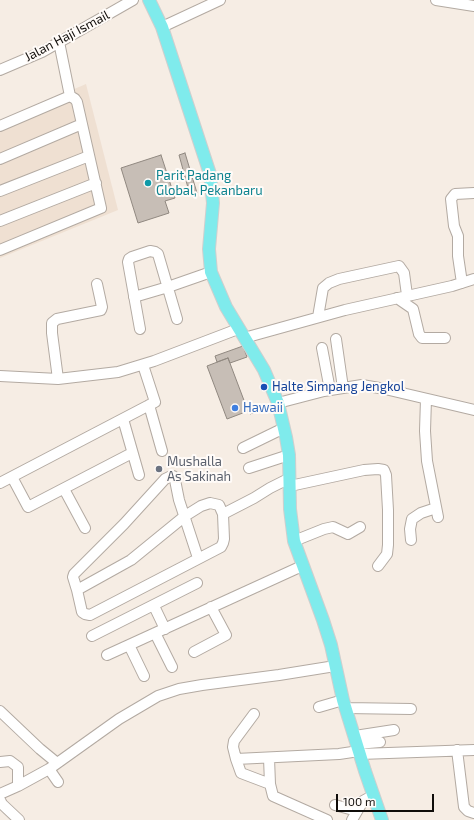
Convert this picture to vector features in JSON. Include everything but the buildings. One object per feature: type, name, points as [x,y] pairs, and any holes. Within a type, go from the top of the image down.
[{"type":"main road","points":[[149,0],[162,27],[210,174],[213,204],[209,248],[211,272],[221,297],[241,334],[264,370],[278,404],[289,456],[291,517],[294,541],[323,620],[345,704],[382,820]]},
{"type":"street","name":"Jalan Haji Ismail","points":[[0,70],[35,55],[133,0]]},
{"type":"street","points":[[162,27],[220,0]]},
{"type":"street","points":[[436,0],[474,6]]},
{"type":"street","points":[[0,250],[101,208],[77,102],[70,96],[59,42]]},
{"type":"street","points":[[0,126],[70,96]]},
{"type":"street","points":[[0,159],[82,124]]},
{"type":"street","points":[[0,191],[90,156]]},
{"type":"street","points":[[0,221],[96,183]]},
{"type":"street","points":[[462,283],[458,256],[458,236],[454,226],[450,205],[452,196],[457,193],[474,193]]},
{"type":"street","points":[[140,329],[128,262],[129,259],[136,255],[150,251],[157,253],[177,319]]},
{"type":"street","points":[[318,317],[322,288],[329,283],[339,279],[399,266],[404,272],[402,297],[413,308]]},
{"type":"street","points":[[134,297],[211,272]]},
{"type":"street","points":[[0,376],[58,379],[118,372],[241,334],[474,279]]},
{"type":"street","points":[[58,379],[52,323],[57,319],[101,310],[102,306],[97,284]]},
{"type":"street","points":[[418,293],[413,308],[421,337],[426,339],[445,338]]},
{"type":"street","points":[[336,339],[343,388]]},
{"type":"street","points":[[322,348],[330,390]]},
{"type":"street","points":[[0,483],[155,402],[143,365]]},
{"type":"street","points":[[278,404],[330,390],[357,386],[370,386],[474,410]]},
{"type":"street","points":[[411,540],[410,529],[412,519],[421,513],[437,512],[427,461],[425,431],[426,399]]},
{"type":"street","points":[[149,405],[162,451]]},
{"type":"street","points":[[123,419],[139,475]]},
{"type":"street","points":[[243,448],[284,428]]},
{"type":"street","points":[[12,477],[28,507],[132,453]]},
{"type":"street","points":[[249,468],[289,456]]},
{"type":"street","points":[[223,514],[290,482],[378,468],[384,470],[386,475],[388,510],[388,545],[387,554],[378,566]]},
{"type":"street","points":[[77,590],[131,560],[185,516],[201,506],[210,503],[219,505],[223,514],[224,539],[222,546],[90,615],[82,612],[73,577],[74,574],[165,480],[171,476],[173,476],[175,480],[179,500],[185,516],[198,558]]},
{"type":"street","points":[[64,489],[85,528]]},
{"type":"street","points":[[294,541],[333,527],[347,534],[360,527]]},
{"type":"street","points":[[107,655],[302,566]]},
{"type":"street","points":[[92,636],[197,583]]},
{"type":"street","points":[[154,606],[165,629]]},
{"type":"street","points":[[194,652],[226,635],[211,607]]},
{"type":"street","points":[[155,633],[172,667]]},
{"type":"street","points":[[129,645],[144,676]]},
{"type":"street","points":[[0,794],[18,786],[53,766],[119,720],[158,696],[179,689],[202,684],[279,675],[335,666]]},
{"type":"street","points":[[319,707],[345,704],[411,709]]},
{"type":"street","points":[[0,711],[40,749],[53,766],[58,782]]},
{"type":"street","points":[[254,714],[234,741],[233,747],[241,773],[270,784]]},
{"type":"street","points":[[236,759],[339,754],[394,730]]},
{"type":"street","points":[[358,746],[380,742]]},
{"type":"street","points":[[358,746],[474,750]]},
{"type":"street","points":[[457,750],[464,807],[468,811],[474,813]]},
{"type":"street","points":[[269,758],[270,784],[272,793],[275,797],[327,820]]},
{"type":"street","points":[[0,762],[10,761],[18,767],[18,786]]},
{"type":"street","points":[[335,805],[354,816],[363,801],[374,795]]},
{"type":"street","points":[[0,800],[2,804],[19,820]]},
{"type":"shaded area","points":[[86,84],[118,210],[0,258],[0,121]]},
{"type":"place","name":"Parit Padang Global, Pekanbaru","points":[[148,183]]},
{"type":"place","name":"Halte Simpang Jengkol","points":[[264,387]]},
{"type":"place","name":"Hawaii","points":[[235,408]]},
{"type":"place","name":"Mushalla As Sakinah","points":[[159,469]]}]
